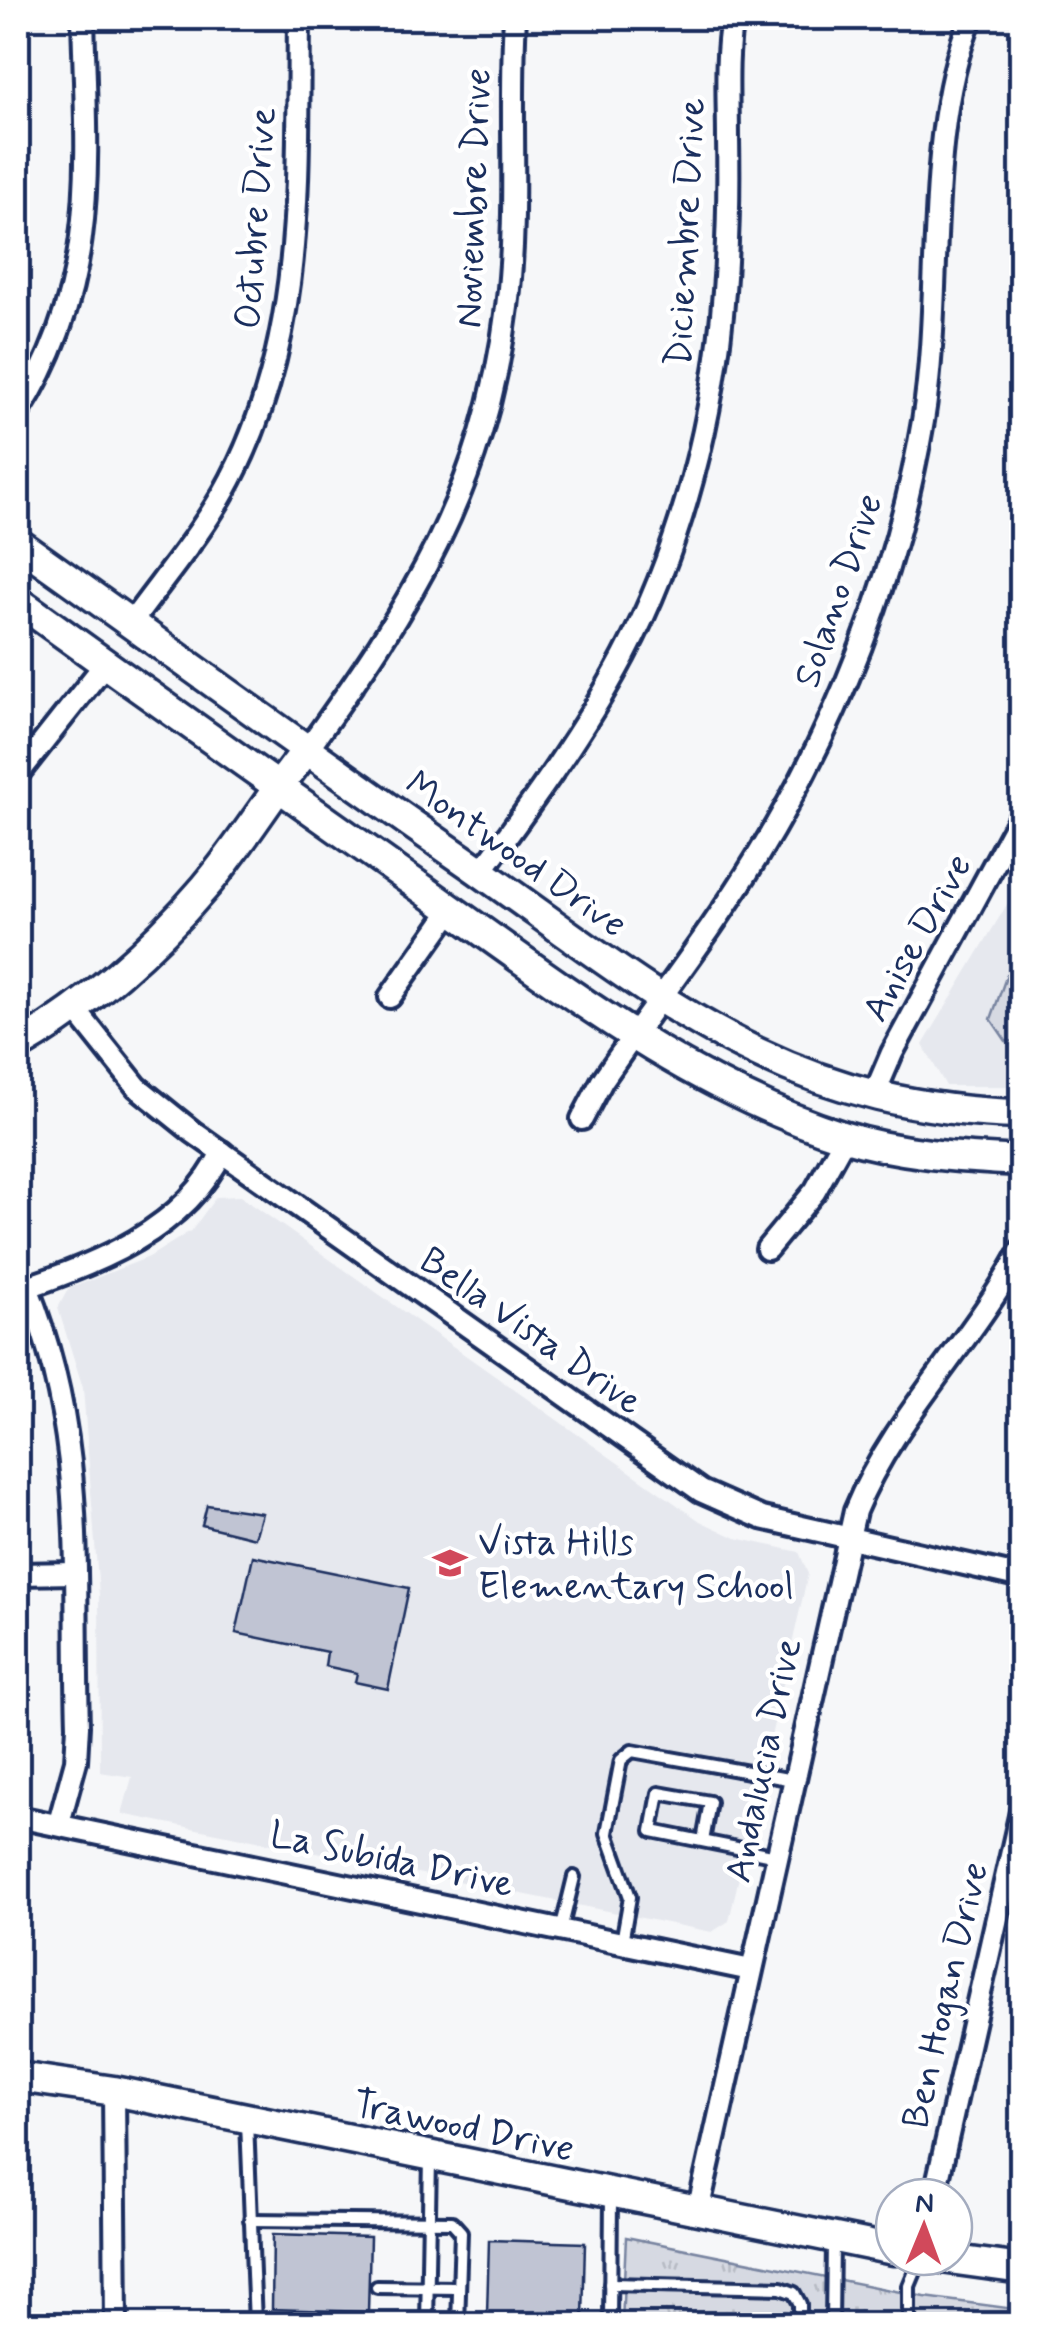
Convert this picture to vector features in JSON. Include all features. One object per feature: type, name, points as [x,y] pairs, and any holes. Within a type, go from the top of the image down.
[{"type":"main road","name":"Montwood Drive","points":[[18,543],[660,999],[756,1055],[874,1095],[922,1105],[1022,1114]]},
{"type":"main road","points":[[18,601],[633,1036],[721,1088],[845,1136],[894,1148],[1022,1161]]},
{"type":"main road","points":[[18,1046],[74,1008],[165,931],[207,886],[306,751]]},
{"type":"main road","name":"Trawood Drive","points":[[18,2077],[114,2091],[874,2246]]},
{"type":"main road","points":[[974,2262],[1022,2268]]},
{"type":"street","points":[[18,412],[51,355],[74,295],[84,201],[82,18]]},
{"type":"street","name":"Octubre Drive","points":[[131,623],[230,482],[264,403],[280,346],[294,256],[299,18]]},
{"type":"street","name":"Noviembre Drive","points":[[306,751],[414,594],[438,546],[484,427],[508,304],[515,18]]},
{"type":"street","name":"Diciembre Drive","points":[[481,872],[554,773],[625,654],[694,470],[707,414],[724,291],[728,206],[726,63],[732,18]]},
{"type":"street","name":"Solano Drive","points":[[582,1119],[633,1036],[728,904],[793,792],[840,698],[885,576],[923,422],[938,290],[944,124],[956,58],[971,18]]},
{"type":"street","points":[[18,774],[105,664]]},
{"type":"street","name":"Anise Drive","points":[[874,1095],[899,1039],[1022,813]]},
{"type":"street","points":[[390,997],[452,909]]},
{"type":"street","name":"Bella Vista Drive","points":[[74,1008],[138,1086],[222,1152],[700,1491],[762,1518],[1022,1577]]},
{"type":"street","points":[[767,1250],[815,1191],[845,1136]]},
{"type":"street","points":[[59,1823],[76,1761],[78,1726],[76,1519],[67,1418],[22,1288],[168,1222],[201,1190],[222,1152]]},
{"type":"street","name":"Andalucia Drive","points":[[698,2212],[847,1538],[878,1464],[987,1308],[1022,1249]]},
{"type":"street","points":[[18,1574],[75,1573]]},
{"type":"street","name":"Ben Hogan Drive","points":[[939,2177],[1022,1808]]},
{"type":"street","name":"La Subida Drive","points":[[18,1817],[752,1970]]},
{"type":"street","points":[[114,2091],[116,2324]]},
{"type":"lane","points":[[622,1942],[630,1898],[607,1833],[621,1760],[632,1751],[793,1780]]},
{"type":"lane","points":[[703,1841],[710,1802],[659,1793],[652,1831],[777,1856]]},
{"type":"lane","points":[[561,1930],[574,1877]]},
{"type":"lane","points":[[247,2119],[254,2324]]},
{"type":"lane","points":[[427,2324],[430,2156]]},
{"type":"lane","points":[[610,2194],[610,2324]]},
{"type":"lane","points":[[250,2220],[452,2222],[461,2232],[458,2324]]},
{"type":"lane","points":[[832,2324],[834,2238]]},
{"type":"lane","points":[[908,2324],[912,2277]]},
{"type":"lane","points":[[610,2284],[780,2288],[794,2294],[800,2304],[800,2324]]},
{"type":"lane","points":[[376,2287],[460,2288]]},
{"type":"shaded area","points":[[1021,881],[1021,1086],[946,1086],[923,1045]]},
{"type":"shaded area","name":"Vista Hills Elementary School","points":[[240,1196],[700,1521],[736,1538],[799,1552],[808,1574],[729,1921],[712,1932],[122,1814],[132,1777],[100,1772],[99,1595],[83,1388],[58,1308],[68,1289],[149,1257],[192,1230],[216,1197]]},
{"type":"green space","points":[[1021,935],[1021,1042],[1006,1041],[991,1019]]},
{"type":"green space","points":[[626,2237],[925,2297],[1022,2310],[1021,2324],[622,2324]]},
{"type":"building","points":[[207,1505],[262,1513],[255,1538],[202,1525]]},
{"type":"building","points":[[253,1556],[409,1588],[388,1689],[355,1682],[357,1673],[325,1666],[327,1652],[236,1633]]},
{"type":"building","points":[[273,2234],[370,2237],[368,2312],[272,2309]]},
{"type":"building","points":[[489,2240],[585,2243],[583,2318],[487,2315]]},
{"type":"place","name":"Vista Hills Elementary School","points":[[450,1563]]}]
